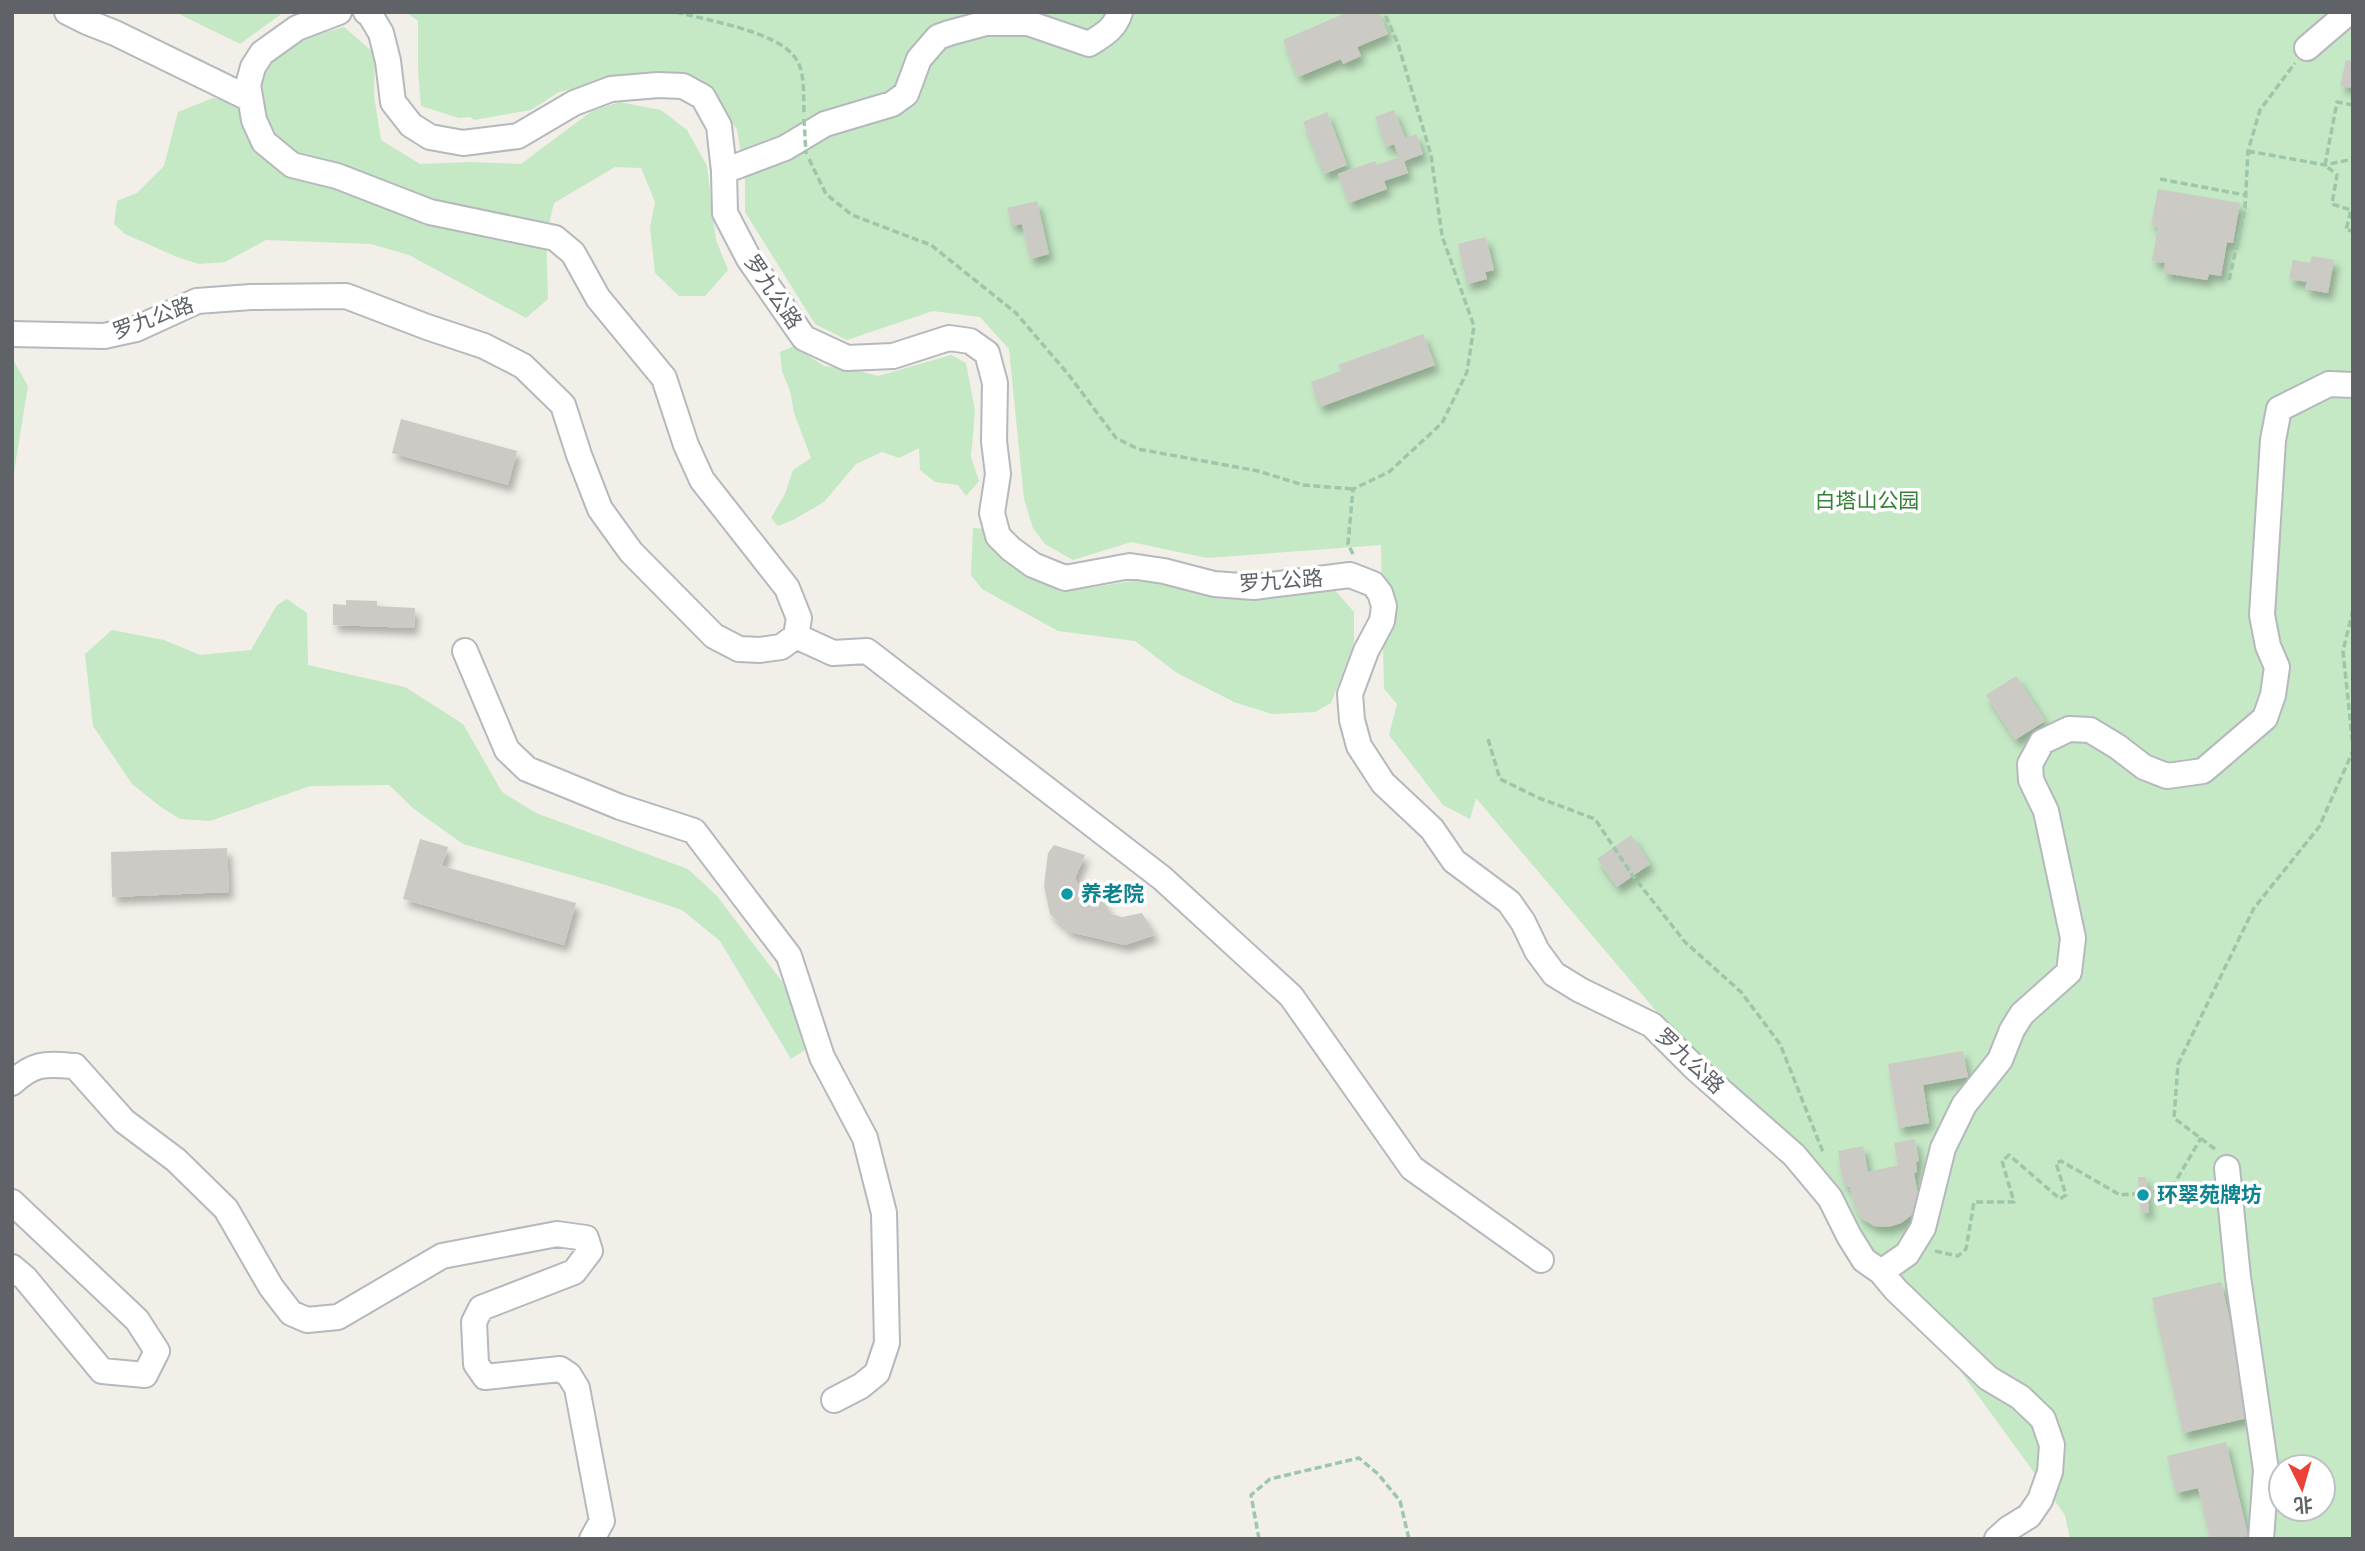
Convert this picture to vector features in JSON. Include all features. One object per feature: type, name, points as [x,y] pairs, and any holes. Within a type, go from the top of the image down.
[{"type":"street","points":[[67,12],[250,99]]},
{"type":"street","points":[[340,12],[297,28],[262,53],[253,67],[248,85],[250,99],[254,120],[264,142],[292,165],[337,176],[430,212],[555,238],[573,253],[598,298],[664,378],[686,445],[702,480],[787,588],[799,618],[796,636],[833,653],[867,650],[1162,878],[1291,996],[1412,1168],[1541,1260]]},
{"type":"street","name":"罗九公路","points":[[366,12],[381,33],[388,61],[393,103],[411,125],[430,136],[464,143],[518,136],[574,103],[611,89],[683,86],[703,97],[719,126],[725,213],[749,259],[804,338],[847,358],[893,356],[949,338],[970,341],[987,353],[995,383],[994,440],[998,474],[992,513],[998,536],[1033,565],[1065,578],[1130,566],[1214,583],[1254,587],[1350,575],[1373,584],[1381,593],[1384,606],[1382,621],[1366,651],[1350,694],[1352,720],[1359,746],[1383,783],[1432,829],[1454,861],[1509,902],[1523,922],[1537,951],[1554,974],[1580,990],[1652,1025],[1696,1069],[1794,1155],[1830,1198],[1864,1260],[1881,1272],[1896,1290],[1988,1378],[2020,1397],[2043,1419],[2052,1445],[2050,1472],[2039,1500],[2029,1516],[2008,1528],[1997,1539]]},
{"type":"street","points":[[724,172],[785,148],[825,124],[892,104],[906,94],[919,59],[938,37],[986,23],[1028,23],[1089,44],[1109,32],[1117,22],[1120,12]]},
{"type":"street","points":[[2307,48],[2349,12]]},
{"type":"street","name":"罗九公路","points":[[12,334],[104,336],[136,329],[197,300],[346,296],[484,346],[523,366],[564,405],[579,455],[600,509],[631,552],[714,636],[739,649],[760,650],[781,647],[796,636]]},
{"type":"street","points":[[1881,1272],[1907,1254],[1923,1228],[1943,1148],[1964,1105],[2000,1060],[2012,1030],[2022,1014],[2068,972],[2073,938],[2046,811],[2031,780],[2030,764],[2042,742],[2069,729],[2090,730],[2144,767],[2167,776],[2203,771],[2264,718],[2273,695],[2277,667],[2268,646],[2262,615],[2273,440],[2279,409],[2329,384],[2353,385]]},
{"type":"street","points":[[465,651],[507,750],[527,769],[621,807],[694,831],[789,956],[822,1057],[865,1138],[884,1213],[887,1343],[877,1373],[861,1386],[834,1400]]},
{"type":"street","points":[[12,1083],[43,1064],[75,1066],[124,1121],[176,1160],[226,1209],[271,1287],[291,1313],[307,1320],[338,1317],[442,1256],[557,1234],[586,1238],[590,1251],[574,1272],[481,1308],[474,1322],[476,1364],[485,1377],[560,1370],[569,1375],[577,1388],[602,1521],[592,1539]]},
{"type":"street","points":[[2227,1168],[2238,1277],[2266,1470],[2261,1539]]},
{"type":"street","points":[[12,1202],[137,1320],[157,1351],[145,1376],[102,1371],[25,1278],[12,1267]]},
{"type":"path","points":[[676,12],[774,40],[794,55],[800,69],[806,154],[826,194],[852,215],[931,245],[1016,313],[1068,374],[1116,438],[1138,449],[1258,471],[1303,485],[1353,489],[1389,472],[1442,423],[1467,372],[1475,326],[1442,236],[1431,155],[1398,44],[1384,12]]},
{"type":"path","points":[[2230,280],[2245,208],[2248,151],[2260,110],[2307,48]]},
{"type":"path","points":[[2325,165],[2337,102],[2353,105]]},
{"type":"path","points":[[2248,151],[2325,165],[2353,159]]},
{"type":"path","points":[[2325,165],[2337,174],[2332,204],[2351,210],[2346,230],[2353,232]]},
{"type":"path","points":[[2160,179],[2245,195]]},
{"type":"path","points":[[1353,489],[1348,544],[1357,563],[1376,579],[1373,584]]},
{"type":"path","points":[[2227,1168],[2226,1157],[2174,1118],[2178,1064],[2253,908],[2319,827],[2353,749],[2343,651],[2353,610]]},
{"type":"path","points":[[1488,739],[1500,779],[1595,819],[1633,876],[1685,942],[1741,992],[1780,1044],[1823,1152]]},
{"type":"path","points":[[1913,1247],[1958,1256],[1966,1249],[1973,1202],[2014,1202],[2002,1161],[2009,1155],[2060,1199],[2066,1195],[2056,1163],[2061,1161],[2120,1195],[2170,1191],[2201,1138]]},
{"type":"path","points":[[1259,1539],[1251,1494],[1270,1479],[1359,1458],[1378,1474],[1400,1501],[1409,1539]]},
{"type":"green space","points":[[175,12],[284,12],[240,44]]},
{"type":"green space","name":"白塔山公园","points":[[406,12],[2353,12],[2353,1539],[2070,1539],[2065,1515],[1958,1368],[1476,798],[1470,819],[1443,805],[1389,735],[1397,704],[1384,689],[1381,545],[1207,558],[1131,542],[1073,560],[1045,544],[1033,528],[1024,499],[1009,349],[980,317],[933,311],[847,340],[815,324],[745,212],[745,180],[737,129],[702,87],[671,72],[644,72],[559,92],[531,110],[474,120],[421,106],[418,21]]},
{"type":"green space","points":[[344,27],[375,54],[374,96],[381,140],[420,164],[521,164],[592,111],[619,102],[661,110],[687,130],[707,166],[716,240],[728,270],[705,296],[679,296],[655,273],[650,228],[655,202],[641,168],[615,167],[554,203],[546,236],[548,299],[526,318],[409,255],[371,244],[266,240],[225,262],[199,264],[125,234],[114,224],[117,201],[137,193],[164,166],[178,112],[213,98],[246,106],[275,56],[312,36]]},
{"type":"green space","points":[[794,346],[824,366],[878,376],[951,355],[966,363],[975,411],[971,457],[979,481],[966,496],[958,485],[935,482],[920,470],[919,448],[899,458],[882,452],[856,464],[824,502],[778,526],[771,518],[785,494],[793,470],[811,458],[782,371],[780,352]]},
{"type":"green space","points":[[12,358],[28,386],[12,484]]},
{"type":"green space","points":[[973,528],[987,529],[1007,561],[1061,592],[1133,581],[1334,589],[1354,612],[1354,643],[1331,703],[1315,712],[1272,714],[1234,702],[1177,673],[1135,641],[1058,631],[982,589],[971,575]]},
{"type":"green space","points":[[287,599],[307,613],[308,665],[405,687],[463,724],[502,792],[536,813],[688,869],[717,896],[783,983],[809,1047],[791,1059],[720,941],[682,910],[463,844],[414,809],[389,785],[310,786],[210,821],[180,819],[132,784],[93,726],[85,654],[112,630],[164,640],[200,655],[251,650],[277,605]]},
{"type":"building","points":[[1348,12],[1379,12],[1388,34],[1357,47],[1361,56],[1343,64],[1341,59],[1298,77],[1283,40]]},
{"type":"building","points":[[2346,60],[2353,61],[2353,88],[2340,86]]},
{"type":"building","points":[[1394,110],[1405,138],[1416,134],[1423,154],[1404,161],[1408,173],[1384,181],[1387,189],[1349,203],[1338,174],[1375,161],[1377,165],[1399,157],[1394,144],[1386,147],[1375,117]]},
{"type":"building","points":[[1327,112],[1347,165],[1324,174],[1303,122]]},
{"type":"building","points":[[2158,189],[2240,203],[2233,243],[2227,242],[2221,276],[2209,274],[2207,280],[2163,273],[2165,263],[2152,261],[2158,227],[2151,225]]},
{"type":"building","points":[[1037,201],[1049,254],[1030,259],[1022,224],[1012,226],[1007,208]]},
{"type":"building","points":[[1486,237],[1494,270],[1485,272],[1487,279],[1467,284],[1458,244]]},
{"type":"building","points":[[2312,256],[2334,260],[2328,293],[2305,289],[2307,282],[2289,279],[2293,260],[2310,263]]},
{"type":"building","points":[[1423,334],[1435,365],[1320,407],[1311,382],[1341,371],[1338,365]]},
{"type":"building","points":[[401,419],[517,451],[508,485],[392,453]]},
{"type":"building","points":[[346,600],[377,601],[377,606],[415,608],[414,628],[333,625],[333,604],[346,605]]},
{"type":"building","points":[[2016,676],[2045,721],[2015,740],[1986,695]]},
{"type":"building","points":[[1631,835],[1650,864],[1617,887],[1597,859]]},
{"type":"building","points":[[420,839],[448,847],[442,866],[576,903],[564,945],[403,899]]},
{"type":"building","name":"养老院","points":[[1054,845],[1085,855],[1075,878],[1080,892],[1095,896],[1105,903],[1111,914],[1122,917],[1142,913],[1155,935],[1125,945],[1070,932],[1050,914],[1044,886],[1048,853]]},
{"type":"building","points":[[227,848],[229,892],[112,897],[111,852]]},
{"type":"building","points":[[1963,1051],[1968,1077],[1923,1085],[1929,1123],[1899,1128],[1888,1064]]},
{"type":"building","points":[[1915,1139],[1919,1161],[1916,1162],[1917,1172],[1914,1173],[1918,1196],[1913,1214],[1901,1223],[1888,1227],[1874,1226],[1861,1218],[1854,1204],[1850,1187],[1846,1187],[1842,1177],[1838,1151],[1863,1146],[1868,1172],[1898,1165],[1894,1143]]},
{"type":"building","name":"环翠苑牌坊","points":[[2138,1177],[2146,1177],[2149,1212],[2141,1213]]},
{"type":"building","points":[[2221,1282],[2252,1417],[2183,1433],[2152,1298]]},
{"type":"building","points":[[2226,1442],[2248,1536],[2237,1539],[2210,1539],[2198,1488],[2176,1493],[2167,1456]]},
{"type":"place","name":"养老院","points":[[1067,894]]},
{"type":"place","name":"环翠苑牌坊","points":[[2143,1195]]}]
